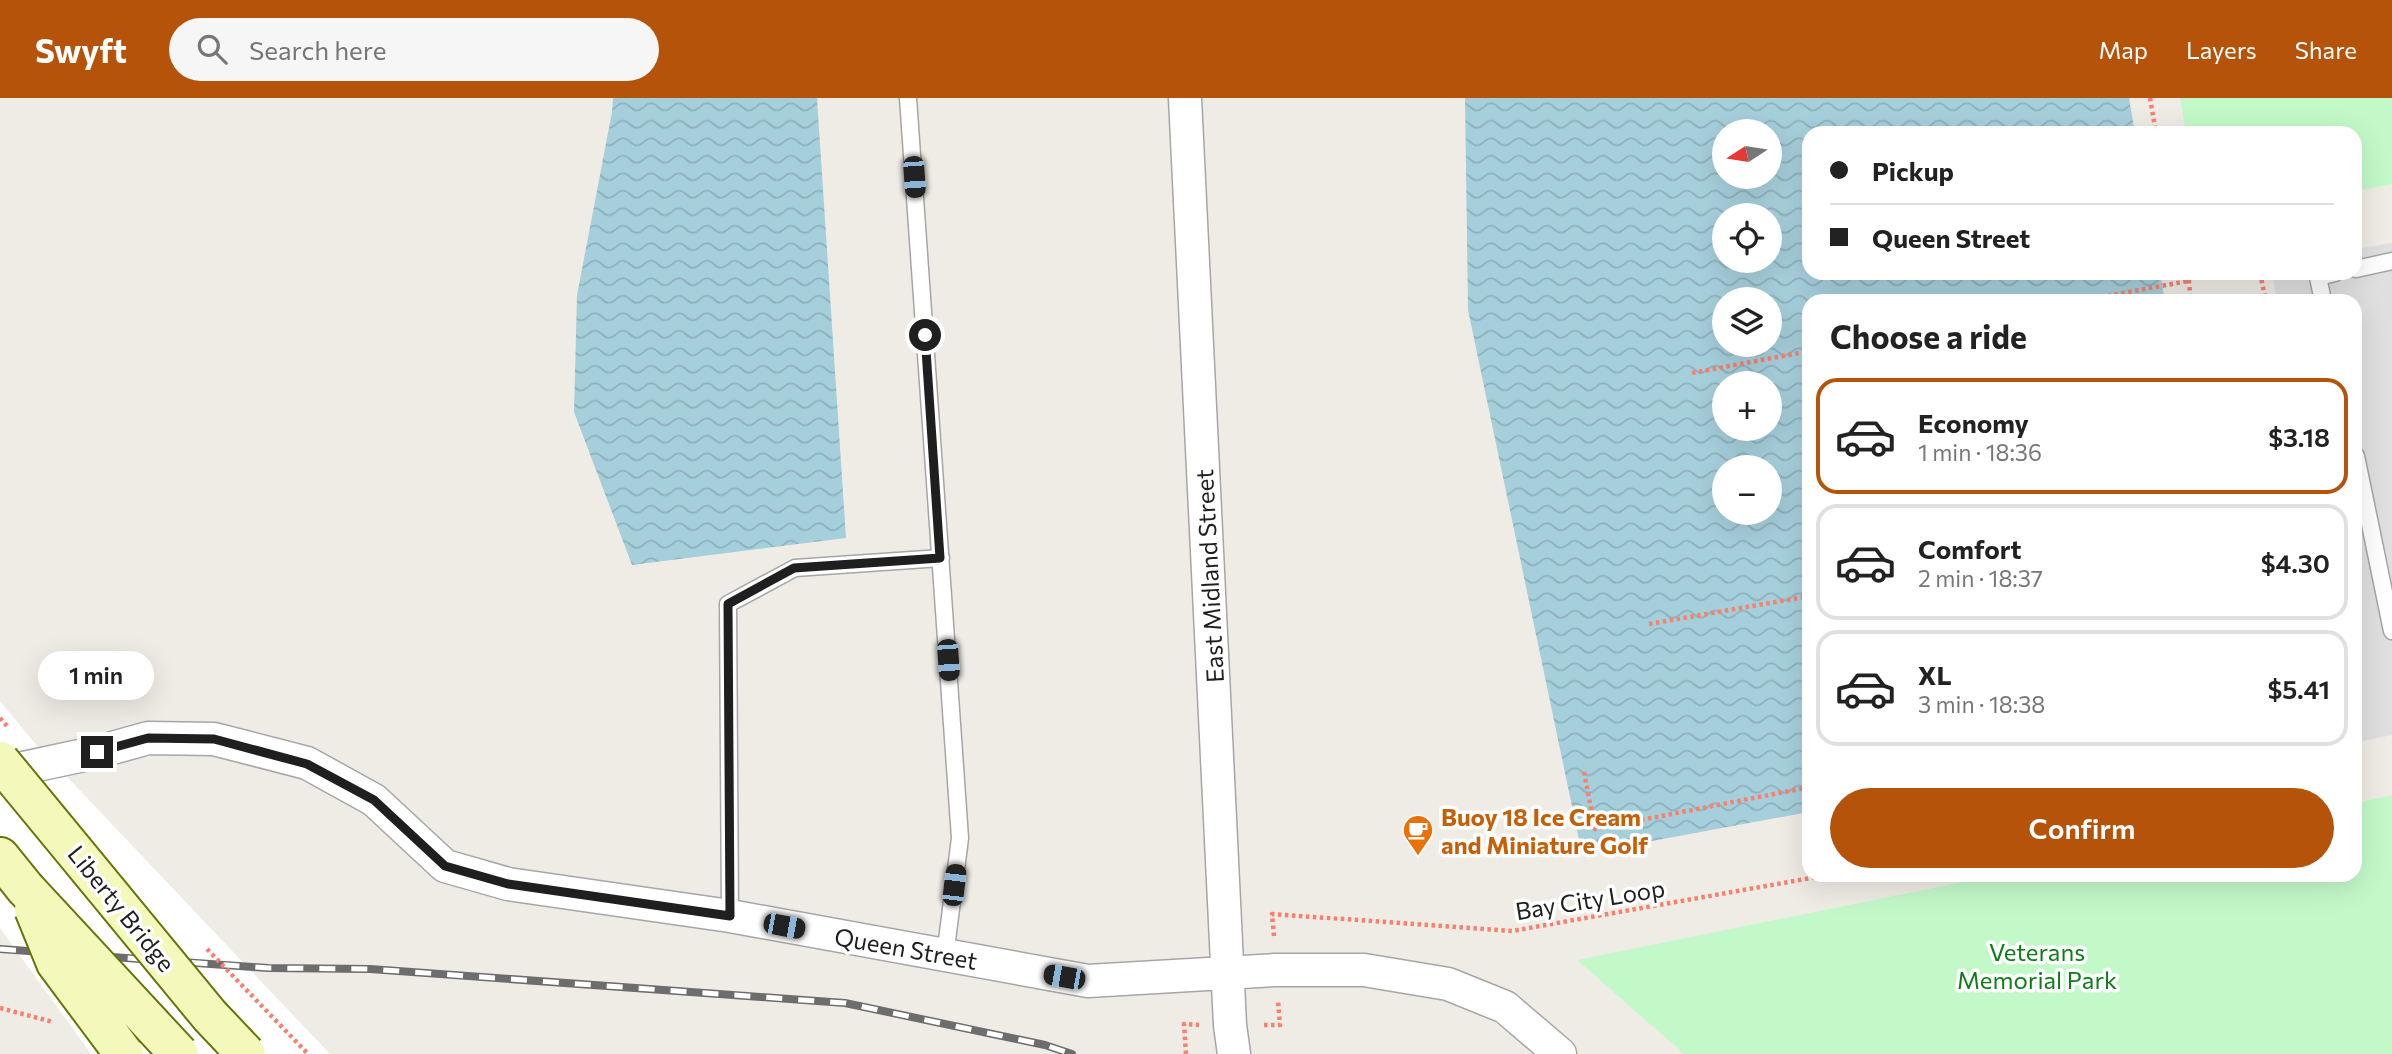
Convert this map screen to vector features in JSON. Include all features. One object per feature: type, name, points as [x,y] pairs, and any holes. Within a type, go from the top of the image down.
[{"type":"main road","name":"Liberty Bridge","points":[[0,761],[210,1016],[246,1054]]},
{"type":"main road","points":[[0,857],[25,888],[179,1054]]},
{"type":"main road","points":[[25,888],[56,963],[124,1054]]},
{"type":"main road","points":[[210,1016],[259,1054]]},
{"type":"street","name":"East Midland Street","points":[[1185,98],[1234,1054]]},
{"type":"street","name":"Queen Street","points":[[0,773],[148,738],[214,739],[307,764],[374,800],[445,866],[508,884],[730,916],[1088,981],[1275,970],[1364,970],[1448,984],[1505,1007],[1560,1054]]},
{"type":"lane","points":[[908,98],[960,838],[945,956]]},
{"type":"lane","points":[[2362,268],[2392,261]]},
{"type":"lane","points":[[2362,485],[2392,631]]},
{"type":"lane","points":[[730,916],[728,604],[794,568],[940,558]]},
{"type":"path","points":[[2150,98],[2155,126]]},
{"type":"path","points":[[2118,294],[2188,281],[2190,294]]},
{"type":"path","points":[[1692,373],[1802,352]]},
{"type":"path","points":[[1649,624],[1802,597]]},
{"type":"path","points":[[1584,772],[1595,829],[1802,789]]},
{"type":"path","name":"Bay City Loop","points":[[1272,914],[1512,931],[1802,880]]},
{"type":"path","points":[[1184,1024],[1186,1054]]},
{"type":"green space","points":[[2180,98],[2392,98],[2392,184],[2362,190],[2362,126],[2185,126]]},
{"type":"green space","name":"Veterans Memorial Park","points":[[2392,795],[2392,1054],[1684,1054],[1577,960],[1963,882],[2362,882],[2362,802]]},
{"type":"shaded area","points":[[2392,243],[2392,735],[2362,741],[2362,294],[2276,294],[2273,280],[2362,280],[2362,248]]},
{"type":"water","points":[[613,98],[817,98],[846,538],[632,565],[574,412],[577,295]]},
{"type":"water","points":[[1465,98],[2129,98],[2134,126],[1802,126],[1802,280],[2161,280],[2164,294],[1802,294],[1802,813],[1582,854],[1468,310]]},
{"type":"pier","points":[[0,701],[33,741],[330,1054],[91,1054],[0,928]]},
{"type":"railway","points":[[0,949],[268,968],[370,969],[845,1003],[1045,1045],[1072,1054]]},
{"type":"place","name":"Buoy 18 Ice Cream and Miniature Golf","points":[[1418,857]]},
{"type":"route","points":[[97,752],[148,738],[214,739],[307,764],[374,800],[445,866],[508,884],[730,916],[728,604],[794,568],[940,558],[925,335]]}]
